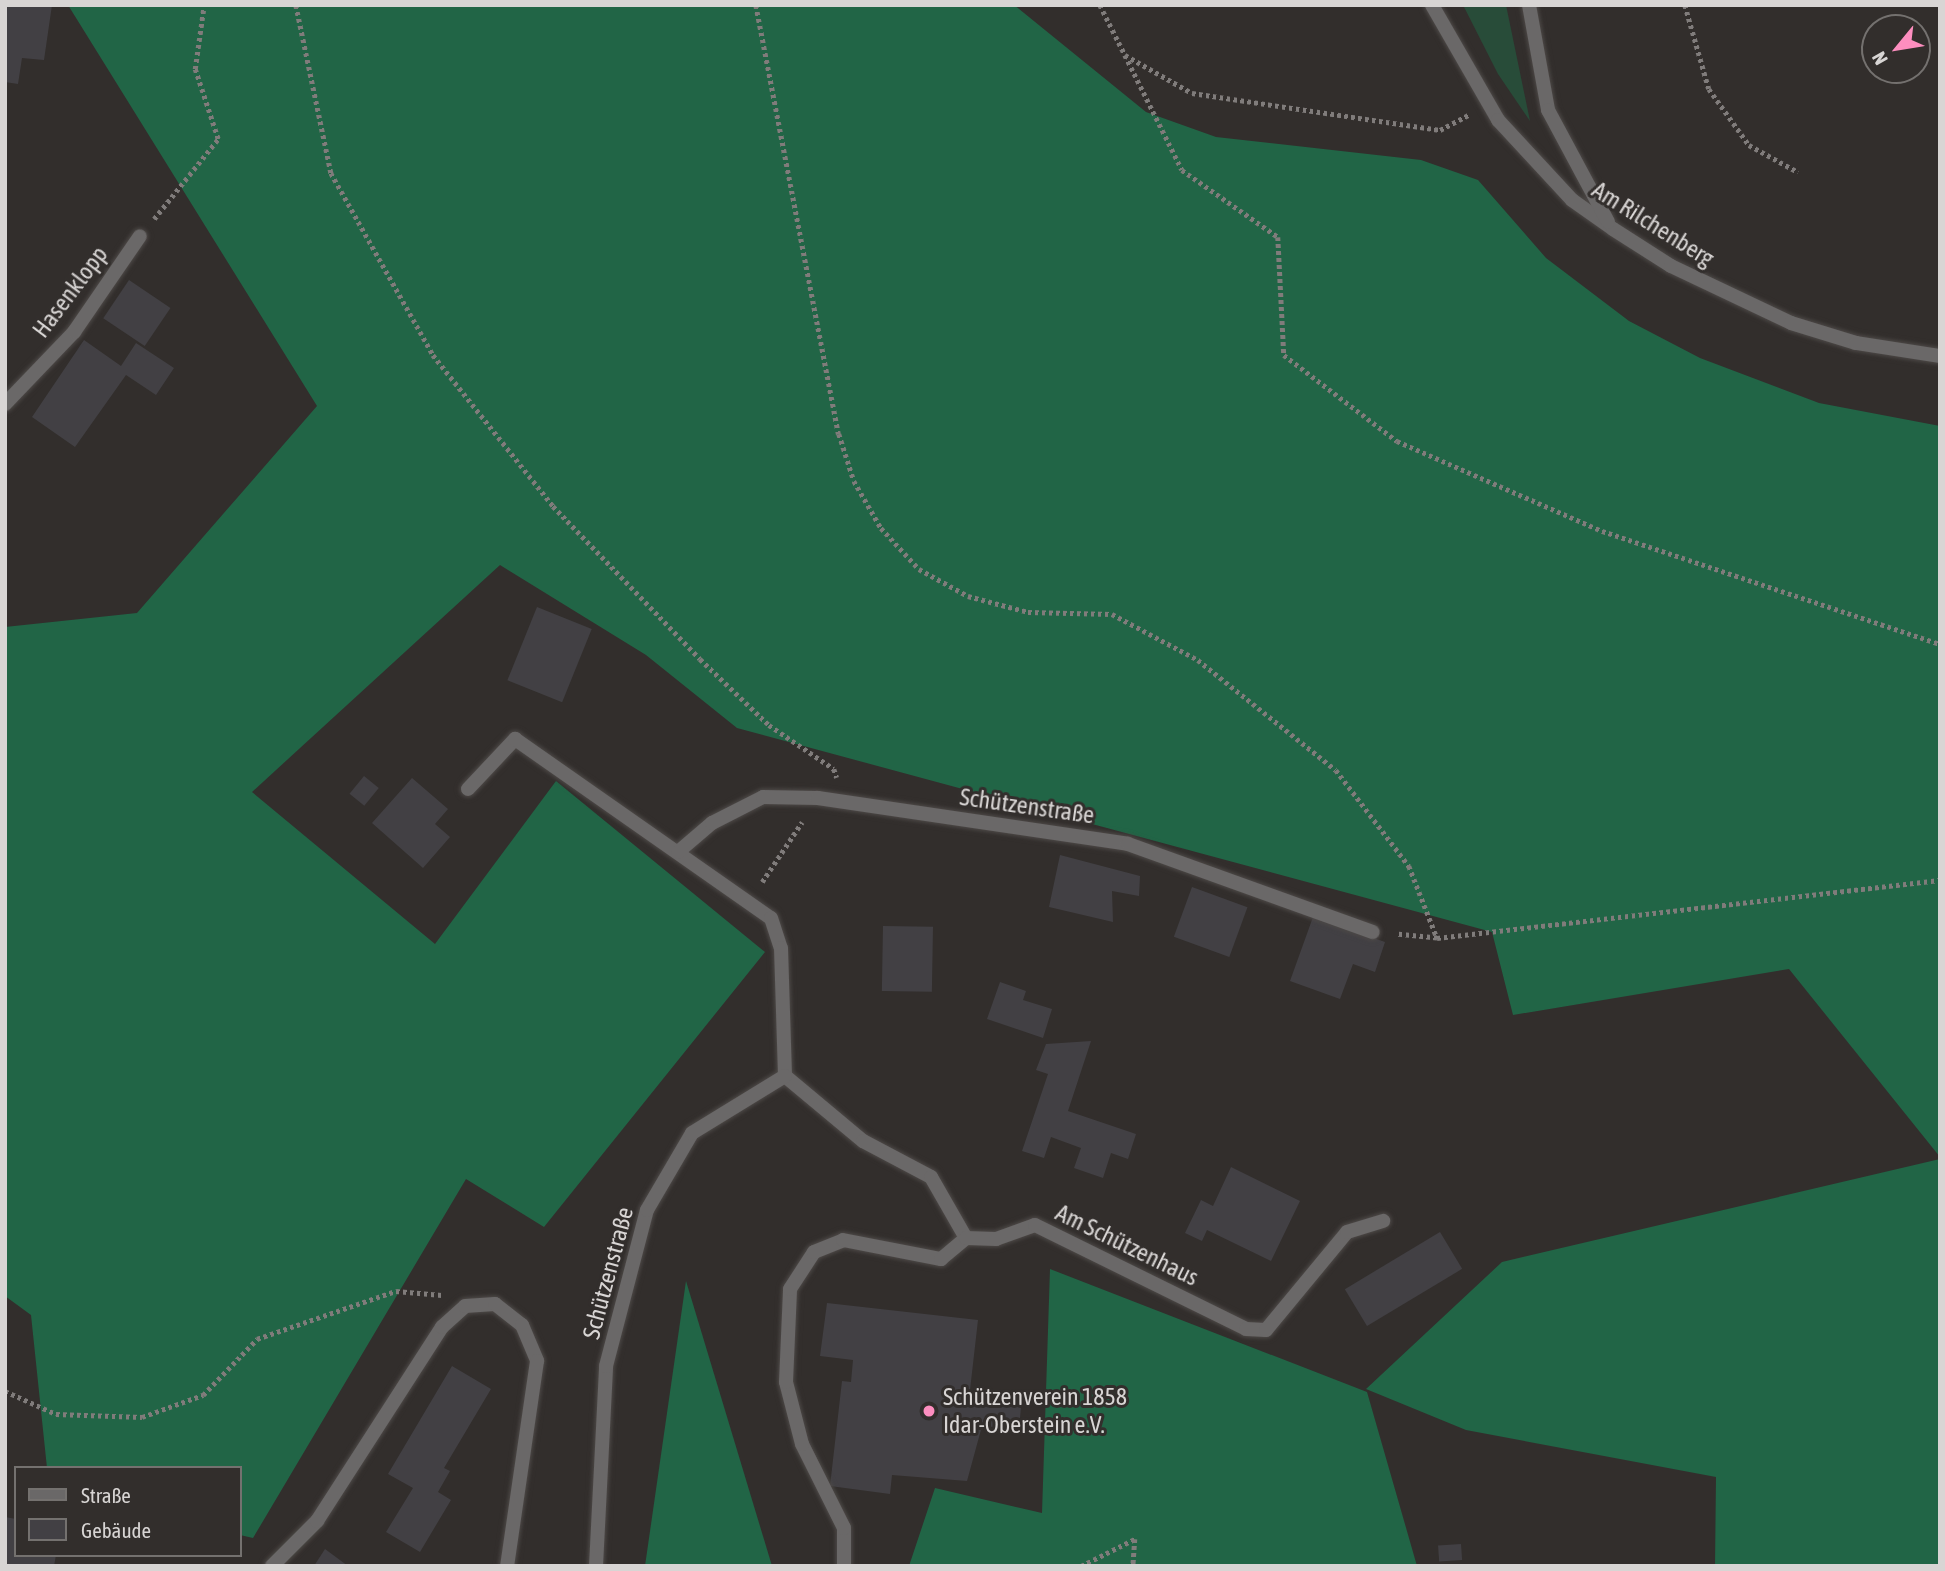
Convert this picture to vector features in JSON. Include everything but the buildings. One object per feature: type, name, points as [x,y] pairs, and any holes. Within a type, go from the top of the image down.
[{"type":"street","name":"Am Rilchenberg","points":[[1432,5],[1487,104],[1530,159],[1613,229],[1671,266],[1791,323],[1856,342],[1940,356]]},
{"type":"street","points":[[1529,5],[1548,110],[1613,229]]},
{"type":"street","name":"Hasenklopp","points":[[5,404],[74,332],[140,236]]},
{"type":"street","points":[[468,789],[514,739],[771,918],[781,948],[785,1076],[863,1141],[931,1177],[966,1238],[941,1259],[843,1240],[814,1252],[790,1289],[786,1382],[803,1444],[844,1528],[844,1566]]},
{"type":"street","name":"Schützenstraße","points":[[678,852],[712,823],[762,797],[818,799],[1128,844],[1373,932]]},
{"type":"street","name":"Schützenstraße","points":[[596,1566],[606,1366],[647,1210],[692,1133],[785,1076]]},
{"type":"street","name":"Am Schützenhaus","points":[[966,1238],[996,1239],[1035,1225],[1246,1329],[1266,1330],[1347,1232],[1383,1221]]},
{"type":"street","points":[[272,1566],[317,1521],[442,1327],[465,1306],[495,1304],[522,1325],[537,1361],[507,1566]]},
{"type":"path","points":[[140,236],[218,139],[195,69],[204,5]]},
{"type":"path","points":[[296,5],[331,173],[433,355],[553,506],[666,624],[769,725],[834,768],[843,802]]},
{"type":"path","points":[[756,5],[836,422],[854,481],[881,528],[919,569],[968,596],[1028,611],[1112,614],[1198,660],[1336,770],[1409,866],[1437,938]]},
{"type":"path","points":[[1100,5],[1182,170],[1278,237],[1284,355],[1397,441],[1602,531],[1940,645]]},
{"type":"path","points":[[1685,5],[1709,89],[1749,145],[1798,172]]},
{"type":"path","points":[[1125,55],[1192,93],[1440,130],[1487,104]]},
{"type":"path","points":[[749,903],[818,799]]},
{"type":"path","points":[[1373,932],[1437,938],[1940,880]]},
{"type":"path","points":[[5,1391],[56,1414],[142,1417],[204,1395],[257,1339],[396,1291],[437,1293],[465,1306]]},
{"type":"path","points":[[1081,1566],[1135,1539],[1133,1566]]},
{"type":"green space","points":[[68,5],[1014,5],[1146,112],[1216,137],[1421,160],[1478,180],[1546,258],[1629,321],[1700,358],[1819,403],[1940,426],[1940,1157],[1789,969],[1513,1015],[1492,932],[737,728],[646,655],[500,565],[252,792],[435,944],[556,781],[765,952],[544,1227],[466,1179],[253,1538],[242,1535],[242,1466],[47,1466],[31,1315],[5,1296],[5,627],[137,613],[317,406]]},
{"type":"green space","points":[[1463,5],[1506,5],[1530,121],[1498,74]]},
{"type":"green space","points":[[1940,1159],[1940,1566],[1715,1566],[1716,1477],[1466,1430],[1366,1389],[1502,1262]]},
{"type":"green space","points":[[1050,1269],[1367,1392],[1417,1566],[909,1566],[935,1488],[1042,1513]]},
{"type":"green space","points":[[686,1281],[772,1566],[645,1566]]},
{"type":"place","name":"Schützenverein 1858 Idar-Oberstein e.V.","points":[[929,1411]]}]
